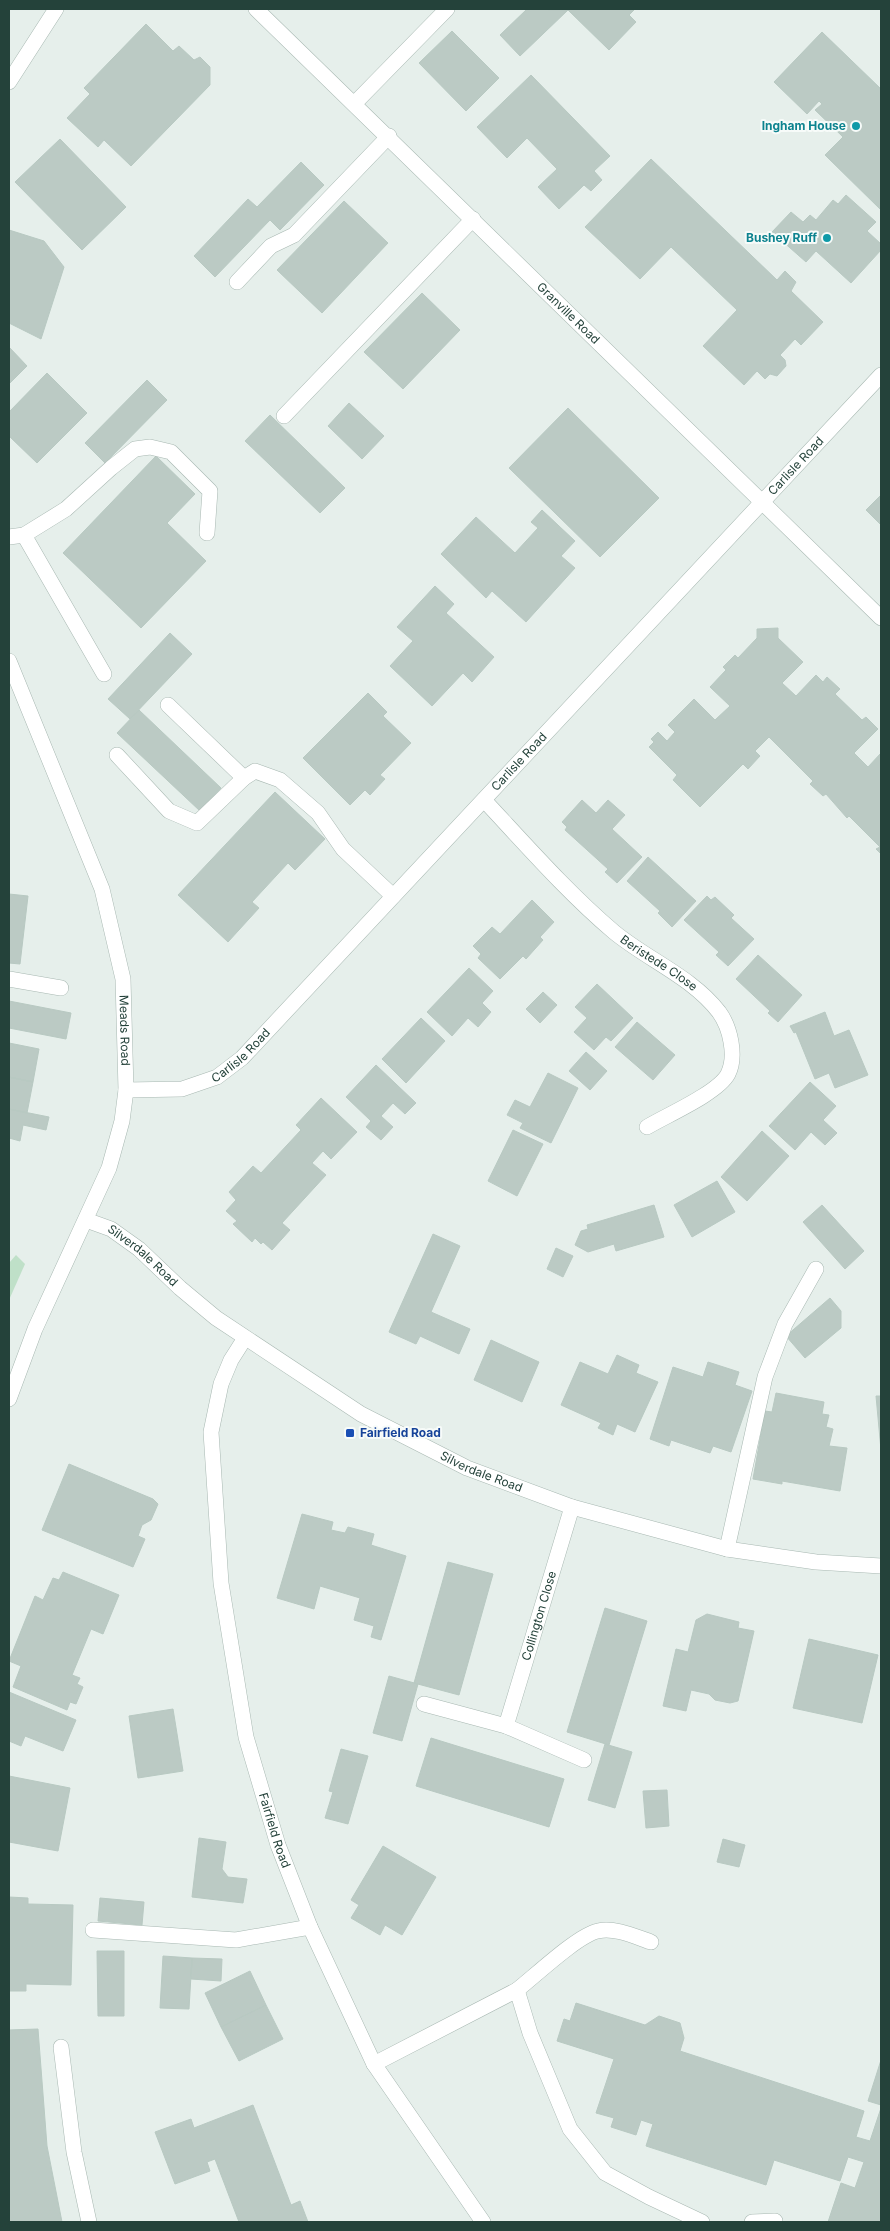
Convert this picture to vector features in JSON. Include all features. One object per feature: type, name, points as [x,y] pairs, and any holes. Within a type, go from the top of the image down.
[{"type":"street","points":[[9,82],[56,9]]},
{"type":"street","name":"Granville Road","points":[[256,9],[355,103],[761,503],[881,618]]},
{"type":"street","points":[[355,103],[447,9]]},
{"type":"street","points":[[237,282],[271,246],[294,235],[388,136]]},
{"type":"street","points":[[284,416],[473,220]]},
{"type":"street","name":"Carlisle Road","points":[[126,1090],[182,1089],[217,1077],[242,1058],[881,375]]},
{"type":"street","points":[[9,537],[24,535],[66,509],[135,449],[150,447],[171,452],[210,492],[207,533]]},
{"type":"street","points":[[24,535],[104,674]]},
{"type":"street","name":"Meads Road","points":[[9,661],[102,889],[123,979],[126,1090],[122,1120],[109,1168],[35,1330],[9,1398]]},
{"type":"street","points":[[168,705],[244,778]]},
{"type":"street","points":[[117,756],[169,812],[197,823],[244,778],[255,771],[280,780],[318,813],[343,849],[392,896]]},
{"type":"street","name":"Beristede Close","points":[[484,800],[580,901],[616,933],[702,994],[720,1014],[730,1035],[733,1053],[729,1073],[714,1090],[647,1127]]},
{"type":"street","points":[[9,979],[61,988]]},
{"type":"street","name":"Silverdale Road","points":[[86,1220],[111,1229],[139,1249],[180,1288],[216,1318],[361,1414],[467,1468],[572,1507],[727,1549],[816,1562],[881,1566]]},
{"type":"street","points":[[727,1549],[765,1377],[784,1324],[816,1269]]},
{"type":"street","name":"Fairfield Road","points":[[245,1338],[231,1360],[221,1384],[210,1432],[221,1583],[246,1737],[278,1845],[310,1927],[374,2064],[483,2222]]},
{"type":"street","name":"Collington Close","points":[[506,1726],[572,1507]]},
{"type":"street","points":[[424,1704],[506,1726],[584,1760]]},
{"type":"street","points":[[93,1930],[236,1940],[310,1927]]},
{"type":"street","points":[[374,2064],[517,1990],[572,1945],[598,1930],[620,1932],[651,1942]]},
{"type":"street","points":[[517,1990],[530,2033],[570,2129],[605,2173],[649,2197],[702,2222]]},
{"type":"street","points":[[61,2047],[74,2152],[89,2222]]},
{"type":"street","points":[[752,2222],[775,2221]]},
{"type":"green space","points":[[16,1255],[25,1264],[9,1300],[9,1263]]},
{"type":"building","points":[[527,9],[568,10],[520,56],[500,35]]},
{"type":"building","points":[[635,9],[629,15],[636,22],[609,50],[568,10]]},
{"type":"building","points":[[146,24],[173,51],[179,46],[194,60],[200,57],[210,67],[210,85],[131,166],[104,140],[98,147],[67,118],[90,94],[84,88]]},
{"type":"building","points":[[452,31],[499,78],[466,111],[419,63]]},
{"type":"building","name":"Ingham House","points":[[822,32],[881,89],[881,210],[825,155],[843,137],[815,110],[822,104],[819,101],[807,114],[774,82]]},
{"type":"building","points":[[531,75],[610,156],[594,171],[602,180],[591,191],[584,185],[559,209],[538,187],[557,169],[527,138],[507,158],[477,127]]},
{"type":"building","points":[[60,139],[126,207],[82,250],[15,182]]},
{"type":"building","points":[[651,159],[777,280],[785,271],[796,282],[791,291],[823,322],[801,345],[795,339],[780,355],[785,360],[786,366],[777,376],[770,374],[765,379],[757,371],[744,385],[703,346],[737,310],[671,247],[640,279],[585,227]]},
{"type":"building","points":[[301,162],[324,185],[280,230],[270,220],[215,277],[194,256],[248,199],[257,207]]},
{"type":"building","name":"Bushey Ruff","points":[[846,195],[876,222],[867,231],[881,244],[881,250],[851,283],[816,251],[806,262],[772,232],[791,212],[803,222],[810,215],[816,220],[833,200],[838,204]]},
{"type":"building","points":[[344,201],[388,243],[322,313],[277,270]]},
{"type":"building","points":[[9,230],[44,241],[64,267],[41,339],[9,323]]},
{"type":"building","points":[[422,293],[460,330],[403,389],[364,352]]},
{"type":"building","points":[[9,347],[27,366],[9,384]]},
{"type":"building","points":[[47,373],[87,413],[37,463],[9,436],[9,412]]},
{"type":"building","points":[[147,380],[167,400],[105,463],[85,443]]},
{"type":"building","points":[[349,403],[384,436],[362,459],[328,426]]},
{"type":"building","points":[[568,408],[659,498],[600,557],[509,468]]},
{"type":"building","points":[[270,415],[345,488],[320,513],[245,441]]},
{"type":"building","points":[[156,456],[195,494],[167,523],[206,561],[141,628],[63,553]]},
{"type":"building","points":[[881,495],[881,525],[866,510]]},
{"type":"building","points":[[542,510],[575,541],[561,556],[575,568],[526,622],[492,591],[486,598],[441,554],[476,517],[515,553],[538,528],[531,522]]},
{"type":"building","points":[[435,586],[454,604],[446,613],[494,657],[472,682],[463,673],[432,706],[390,666],[413,641],[397,627]]},
{"type":"building","points":[[778,628],[778,638],[803,662],[782,683],[796,696],[816,675],[823,682],[827,677],[840,689],[835,694],[862,720],[866,717],[878,729],[854,753],[868,767],[881,753],[881,854],[876,849],[880,847],[849,816],[847,818],[826,794],[823,796],[810,784],[813,781],[769,737],[755,751],[760,756],[748,769],[743,764],[700,807],[673,780],[677,775],[649,747],[654,742],[651,739],[658,732],[667,741],[675,732],[668,725],[694,699],[715,720],[730,706],[710,687],[726,670],[723,667],[735,655],[738,658],[757,638],[757,629]]},
{"type":"building","points":[[170,633],[192,654],[130,719],[108,699]]},
{"type":"building","points":[[368,693],[387,712],[383,716],[411,743],[380,775],[385,779],[370,795],[365,790],[350,805],[303,758]]},
{"type":"building","points":[[139,710],[221,788],[200,811],[117,733]]},
{"type":"building","points":[[275,792],[325,839],[295,870],[288,863],[252,902],[259,908],[228,942],[178,895]]},
{"type":"building","points":[[582,800],[596,813],[608,800],[625,815],[612,829],[642,857],[617,883],[605,872],[608,869],[565,830],[567,827],[562,822]]},
{"type":"building","points":[[648,857],[696,901],[672,927],[658,913],[660,911],[627,881]]},
{"type":"building","points":[[9,894],[28,896],[20,964],[9,963]]},
{"type":"building","points":[[707,896],[711,900],[715,897],[734,915],[731,918],[754,939],[728,966],[716,955],[719,952],[684,920]]},
{"type":"building","points":[[532,900],[554,922],[540,937],[543,940],[526,959],[523,956],[500,979],[478,958],[481,954],[473,946],[492,927],[500,934]]},
{"type":"building","points":[[758,955],[802,995],[778,1022],[768,1013],[770,1011],[736,979]]},
{"type":"building","points":[[469,968],[493,991],[482,1003],[491,1012],[478,1027],[468,1018],[452,1036],[427,1012]]},
{"type":"building","points":[[597,984],[633,1018],[611,1041],[606,1037],[594,1050],[574,1032],[587,1018],[575,1007]]},
{"type":"building","points":[[543,992],[557,1005],[540,1023],[526,1009]]},
{"type":"building","points":[[9,1001],[71,1013],[66,1039],[9,1028]]},
{"type":"building","points":[[825,1012],[834,1036],[849,1030],[868,1075],[835,1088],[829,1073],[815,1079],[796,1032],[794,1033],[790,1026]]},
{"type":"building","points":[[421,1018],[445,1041],[406,1083],[382,1059]]},
{"type":"building","points":[[637,1022],[675,1055],[653,1080],[615,1047]]},
{"type":"building","points":[[9,1043],[39,1049],[33,1082],[9,1077]]},
{"type":"building","points":[[586,1052],[607,1071],[590,1090],[569,1071]]},
{"type":"building","points":[[376,1065],[416,1103],[405,1114],[393,1103],[381,1116],[393,1127],[381,1140],[366,1127],[371,1121],[346,1097]]},
{"type":"building","points":[[548,1073],[578,1088],[551,1143],[520,1128],[523,1123],[507,1115],[515,1100],[530,1107]]},
{"type":"building","points":[[9,1077],[33,1082],[27,1113],[9,1109]]},
{"type":"building","points":[[810,1082],[836,1106],[823,1120],[837,1133],[825,1145],[811,1132],[795,1150],[769,1126]]},
{"type":"building","points":[[321,1098],[357,1132],[331,1159],[323,1151],[312,1163],[326,1175],[282,1223],[290,1230],[272,1250],[255,1238],[252,1242],[233,1224],[237,1221],[226,1211],[236,1200],[229,1192],[253,1166],[261,1173],[301,1130],[296,1125]]},
{"type":"building","points":[[9,1109],[49,1117],[46,1130],[23,1125],[20,1141],[9,1138]]},
{"type":"building","points":[[513,1130],[543,1144],[517,1196],[488,1181]]},
{"type":"building","points":[[762,1131],[789,1156],[747,1201],[721,1177]]},
{"type":"building","points":[[717,1181],[735,1212],[692,1237],[674,1205]]},
{"type":"building","points":[[654,1205],[664,1237],[616,1251],[614,1244],[588,1252],[575,1245],[581,1231],[588,1229],[587,1225]]},
{"type":"building","points":[[822,1205],[864,1251],[845,1269],[803,1222]]},
{"type":"building","points":[[433,1234],[460,1246],[431,1312],[470,1329],[459,1354],[420,1336],[416,1344],[389,1332]]},
{"type":"building","points":[[556,1248],[573,1256],[563,1277],[547,1269]]},
{"type":"building","points":[[830,1298],[841,1311],[841,1328],[805,1358],[786,1336]]},
{"type":"building","points":[[491,1340],[539,1362],[522,1402],[474,1380]]},
{"type":"building","points":[[617,1355],[639,1365],[636,1373],[658,1382],[635,1432],[617,1424],[613,1435],[598,1428],[601,1423],[561,1405],[580,1362],[608,1374]]},
{"type":"building","points":[[708,1362],[739,1372],[735,1385],[752,1391],[731,1452],[713,1446],[710,1453],[671,1440],[669,1446],[650,1439],[673,1367],[703,1377]]},
{"type":"building","points":[[776,1393],[824,1402],[822,1414],[829,1415],[826,1427],[833,1429],[829,1446],[847,1448],[840,1491],[782,1481],[782,1484],[753,1479],[765,1411],[772,1412]]},
{"type":"building","points":[[876,1396],[881,1396],[881,1450]]},
{"type":"building","points":[[69,1464],[153,1499],[158,1504],[151,1520],[142,1525],[138,1536],[145,1539],[133,1567],[42,1530]]},
{"type":"building","points":[[302,1514],[333,1522],[331,1530],[345,1533],[348,1527],[374,1534],[371,1545],[406,1556],[381,1640],[371,1637],[374,1626],[354,1620],[360,1598],[320,1586],[314,1609],[277,1598]]},
{"type":"building","points":[[448,1562],[493,1574],[459,1695],[414,1683]]},
{"type":"building","points":[[63,1572],[119,1595],[103,1634],[91,1629],[72,1675],[80,1678],[77,1684],[83,1687],[76,1704],[70,1702],[67,1710],[13,1687],[21,1666],[9,1661],[35,1596],[43,1600],[53,1578],[59,1580]]},
{"type":"building","points":[[605,1608],[647,1621],[609,1745],[567,1732]]},
{"type":"building","points":[[707,1614],[739,1622],[738,1628],[754,1631],[738,1701],[730,1703],[715,1700],[709,1694],[691,1690],[686,1711],[663,1706],[676,1649],[688,1652],[696,1620]]},
{"type":"building","points":[[809,1639],[878,1655],[862,1723],[793,1708]]},
{"type":"building","points":[[389,1676],[418,1684],[402,1741],[373,1733]]},
{"type":"building","points":[[9,1692],[76,1720],[63,1751],[25,1736],[21,1746],[9,1741]]},
{"type":"building","points":[[173,1709],[183,1771],[138,1778],[129,1716]]},
{"type":"building","points":[[431,1738],[564,1779],[549,1827],[416,1786]]},
{"type":"building","points":[[605,1744],[632,1752],[615,1808],[588,1800]]},
{"type":"building","points":[[341,1749],[368,1756],[348,1824],[325,1818],[333,1792],[329,1791]]},
{"type":"building","points":[[9,1776],[70,1788],[58,1851],[9,1842]]},
{"type":"building","points":[[667,1790],[669,1826],[646,1828],[643,1791]]},
{"type":"building","points":[[199,1838],[226,1842],[222,1869],[228,1877],[247,1879],[243,1903],[192,1897]]},
{"type":"building","points":[[723,1839],[745,1845],[739,1867],[717,1862]]},
{"type":"building","points":[[383,1846],[436,1877],[402,1935],[385,1925],[380,1935],[351,1918],[359,1905],[351,1900]]},
{"type":"building","points":[[9,1897],[28,1898],[28,1904],[73,1905],[71,1985],[26,1984],[26,1991],[9,1991]]},
{"type":"building","points":[[100,1898],[144,1902],[142,1925],[98,1921]]},
{"type":"building","points":[[97,1951],[124,1951],[124,2016],[98,2016]]},
{"type":"building","points":[[163,1956],[192,1958],[189,2009],[160,2008]]},
{"type":"building","points":[[192,1958],[222,1959],[221,1981],[191,1979]]},
{"type":"building","points":[[250,1971],[266,2005],[221,2027],[205,1993]]},
{"type":"building","points":[[576,2003],[645,2025],[659,2016],[680,2023],[684,2038],[680,2051],[864,2111],[856,2137],[870,2141],[881,2108],[881,2222],[828,2222],[841,2183],[855,2188],[864,2162],[848,2157],[840,2181],[774,2160],[766,2185],[646,2146],[653,2124],[641,2120],[636,2135],[611,2127],[614,2118],[596,2113],[614,2059],[557,2041],[564,2019],[570,2021]]},
{"type":"building","points":[[266,2005],[283,2039],[239,2061],[221,2027]]},
{"type":"building","points":[[38,2029],[47,2146],[62,2222],[9,2222],[9,2030]]},
{"type":"building","points":[[881,2060],[881,2105],[868,2101]]},
{"type":"building","points":[[253,2105],[291,2205],[300,2201],[308,2222],[239,2222],[215,2159],[207,2162],[210,2171],[175,2184],[155,2132],[191,2119],[194,2128]]},
{"type":"place","name":"Ingham House","points":[[856,126]]},
{"type":"place","name":"Bushey Ruff","points":[[827,238]]},
{"type":"place","name":"Fairfield Road","points":[[350,1433]]}]
